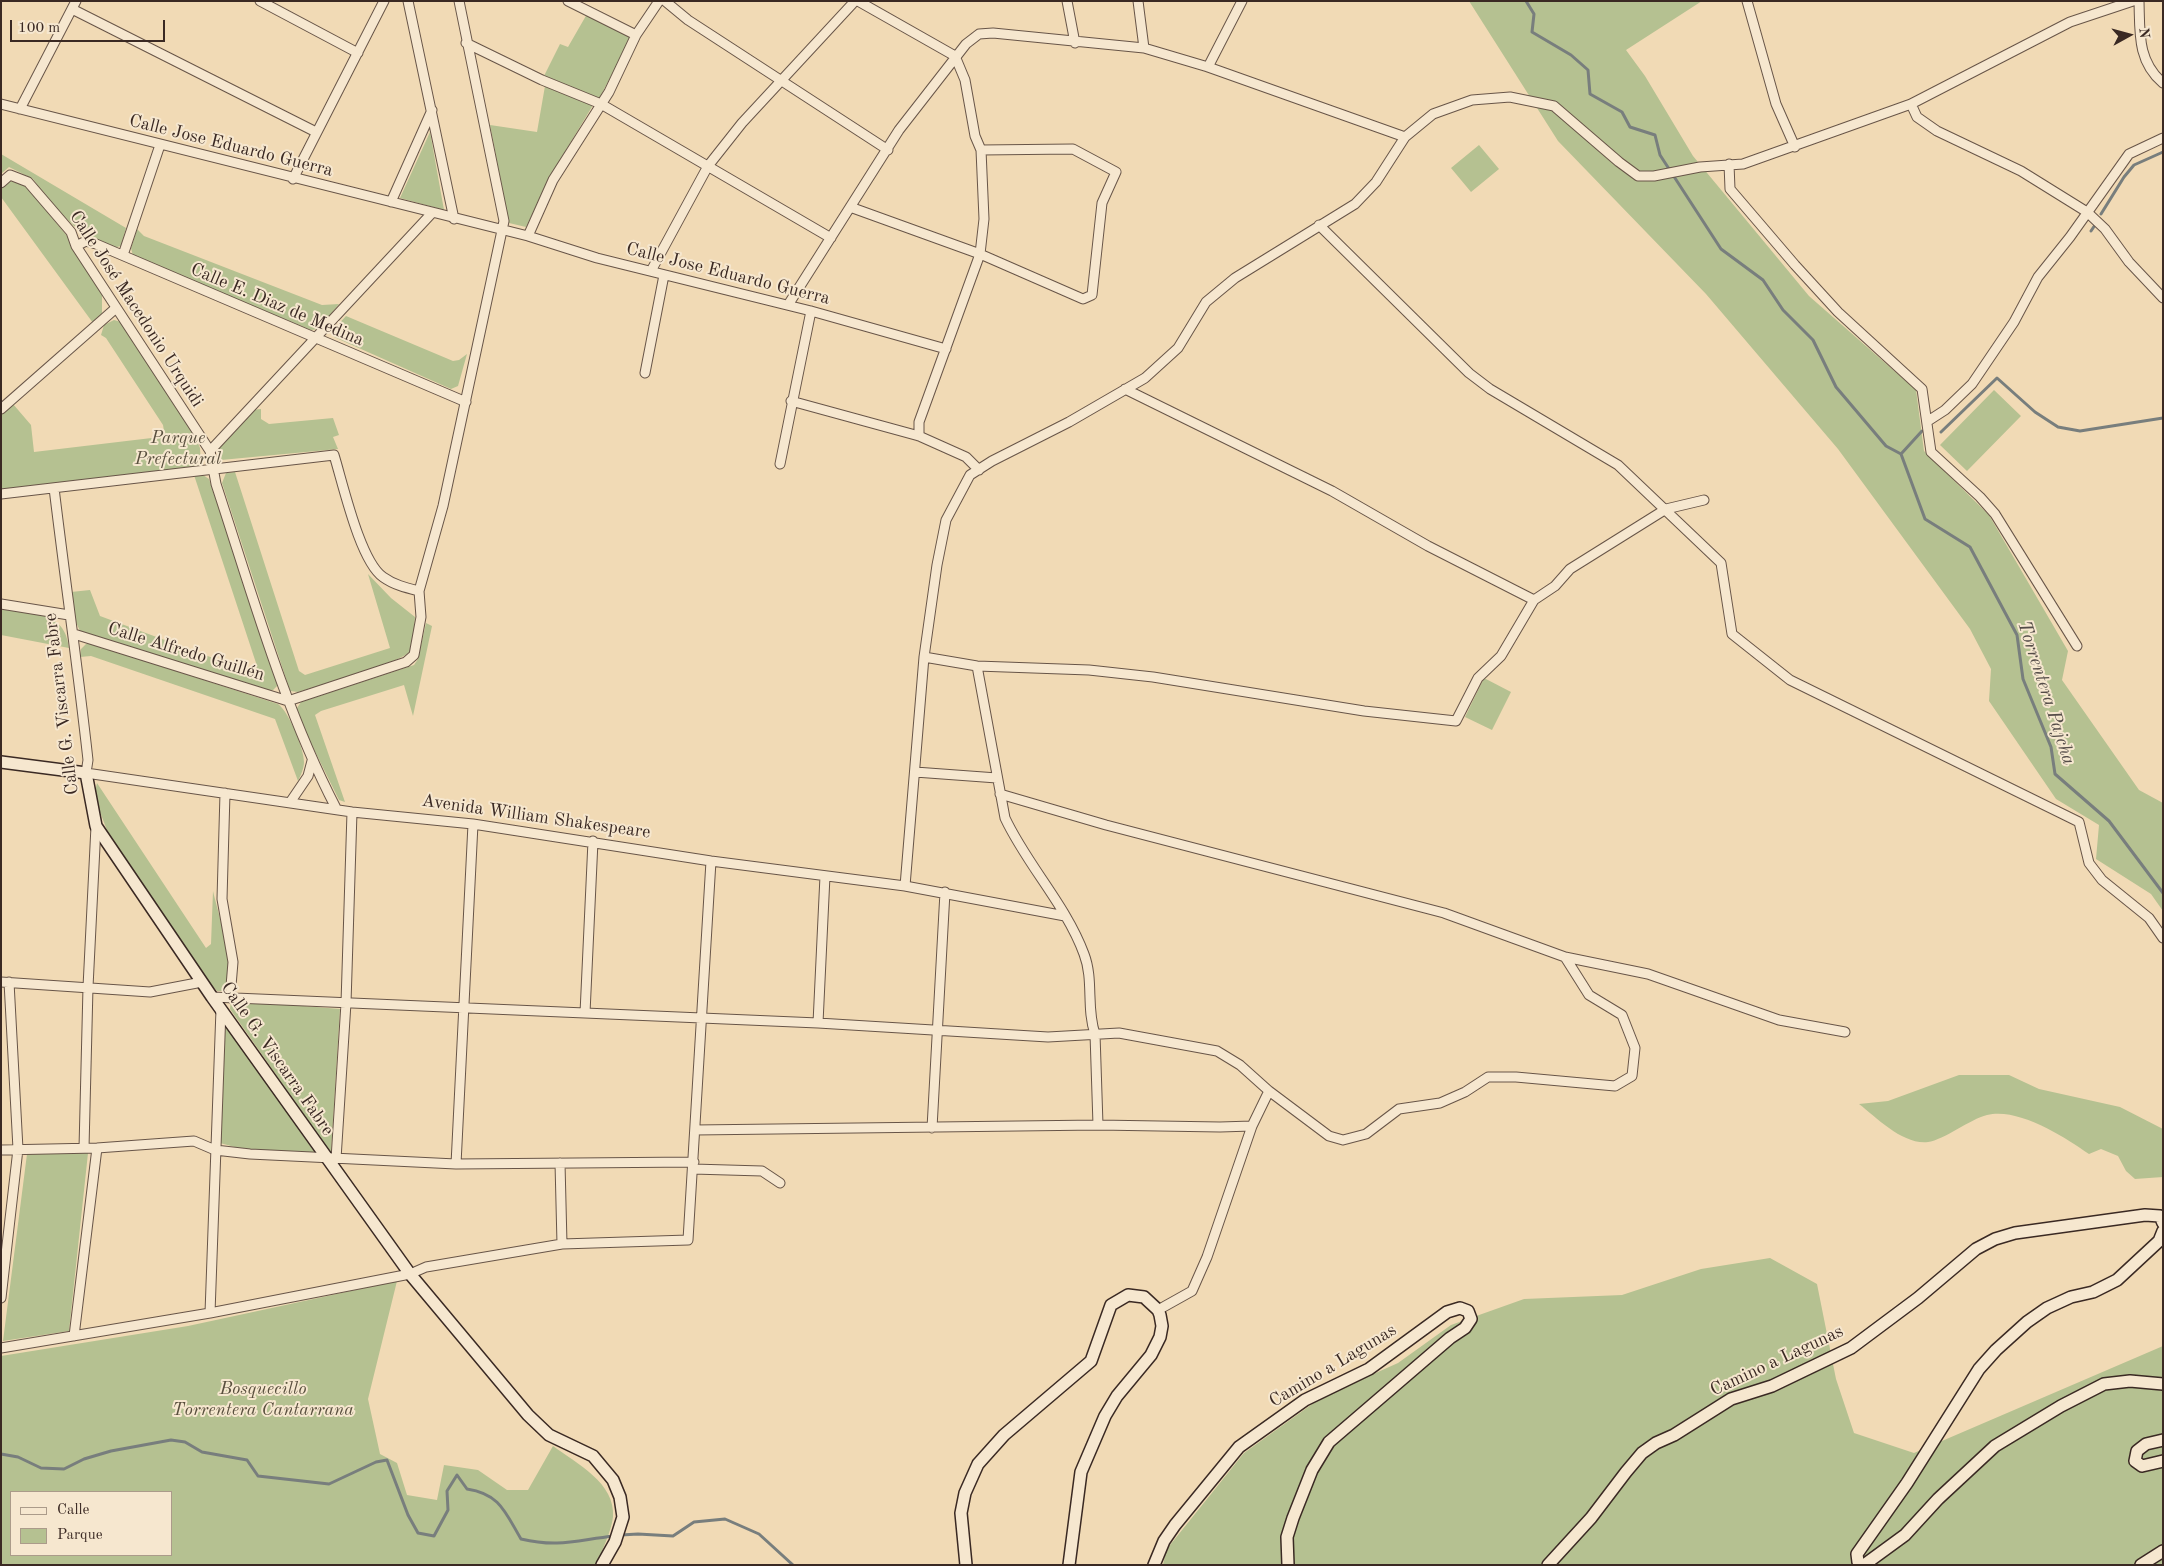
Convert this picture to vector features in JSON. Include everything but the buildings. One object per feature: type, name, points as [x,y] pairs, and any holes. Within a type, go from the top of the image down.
[{"type":"street","points":[[260,1],[358,52]]},
{"type":"street","points":[[293,179],[384,1]]},
{"type":"street","points":[[408,1],[454,219]]},
{"type":"street","points":[[288,701],[411,660],[421,617],[419,591],[443,506],[504,221],[466,43],[459,1]]},
{"type":"street","points":[[568,1],[636,36]]},
{"type":"street","points":[[528,236],[553,180],[602,104],[636,36],[659,1]]},
{"type":"street","points":[[665,1],[688,20],[888,150]]},
{"type":"street","points":[[651,271],[708,166],[742,123],[856,1],[955,56],[965,80],[975,136],[981,150],[984,220],[980,254],[919,422],[919,436]]},
{"type":"street","points":[[1067,1],[1075,43]]},
{"type":"street","points":[[1138,1],[1144,48]]},
{"type":"street","points":[[1208,67],[1242,1]]},
{"type":"street","points":[[1747,1],[1776,104],[1795,147]]},
{"type":"street","points":[[905,886],[924,657],[946,520],[970,475],[1144,378],[1178,348],[1206,302],[1235,278],[1355,204],[1376,182],[1405,137],[1432,114],[1472,100],[1510,97],[1554,106],[1638,176],[1654,176],[1728,164],[1743,164],[1911,104],[2070,22],[2133,1]]},
{"type":"street","points":[[2139,1],[2140,47],[2147,64],[2163,83]]},
{"type":"street","points":[[20,109],[74,5],[316,132]]},
{"type":"street","points":[[788,305],[899,130],[955,56],[979,34],[993,33],[1075,43],[1144,48],[1208,67],[1405,137]]},
{"type":"street","points":[[466,43],[542,80],[602,104],[831,238]]},
{"type":"street","name":"Calle Jose Eduardo Guerra","points":[[1,104],[160,146],[528,236],[597,258],[788,305],[946,349]]},
{"type":"street","points":[[1911,104],[1917,117],[1937,131],[2021,170],[2087,212],[2105,229],[2128,262],[2163,298]]},
{"type":"street","points":[[391,202],[432,110]]},
{"type":"street","points":[[1928,421],[1944,410],[1972,384],[2014,322],[2038,276],[2129,154],[2163,138]]},
{"type":"street","points":[[123,255],[160,146]]},
{"type":"street","points":[[850,207],[980,254],[1083,299],[1092,295],[1102,203],[1116,172],[1073,149],[981,150]]},
{"type":"street","points":[[1728,164],[1730,189],[1795,265],[1838,312],[1922,389],[1928,421],[1930,452],[1980,496],[1995,514],[2077,646]]},
{"type":"street","name":"Calle José Macedonio Urquidi","points":[[1,183],[10,175],[28,182],[71,232],[76,246],[210,451],[216,484],[288,701],[312,761],[336,808]]},
{"type":"street","points":[[210,451],[432,213]]},
{"type":"street","points":[[1319,225],[1469,373],[1490,389],[1618,465],[1721,563],[1732,634],[1790,680],[2079,822],[2089,863],[2102,880],[2149,918],[2163,938]]},
{"type":"street","name":"Calle E. Diaz de Medina","points":[[76,246],[86,241],[123,255],[314,339],[466,402]]},
{"type":"street","points":[[645,373],[664,275]]},
{"type":"street","points":[[1,409],[116,308]]},
{"type":"street","points":[[780,464],[791,401],[811,311]]},
{"type":"street","points":[[1125,389],[1332,490],[1428,546],[1534,600]]},
{"type":"street","points":[[791,401],[919,436],[966,457],[979,470]]},
{"type":"street","points":[[1,494],[334,455],[363,547],[373,568],[383,577],[401,586],[419,591]]},
{"type":"street","name":"Calle G. Viscarra Fabre","points":[[54,488],[69,615],[74,634],[88,760],[86,773],[96,826],[212,997],[331,1159],[410,1274],[528,1415],[549,1435],[593,1456],[606,1469],[620,1497],[623,1517],[616,1542],[602,1565]]},
{"type":"street","points":[[924,657],[977,666],[1089,670],[1153,677],[1364,711],[1456,721],[1478,678],[1501,656],[1534,600],[1555,586],[1570,569],[1666,509],[1704,500]]},
{"type":"street","points":[[1,604],[69,615]]},
{"type":"street","name":"Calle Alfredo Guillén","points":[[74,634],[288,701]]},
{"type":"street","points":[[977,666],[1005,818],[1014,837],[1065,916],[1085,955],[1089,981],[1091,1021],[1095,1034],[1098,1125]]},
{"type":"street","points":[[292,801],[308,776],[312,761]]},
{"type":"street","name":"Avenida William Shakespeare","points":[[1,762],[292,801],[352,812],[473,824],[711,860],[905,886],[1065,916]]},
{"type":"street","points":[[915,772],[997,778]]},
{"type":"street","points":[[225,793],[222,899],[233,962],[230,998]]},
{"type":"street","points":[[1000,794],[1106,825],[1444,913],[1565,957],[1648,974],[1779,1020],[1845,1032]]},
{"type":"street","points":[[331,1159],[346,1003],[352,812]]},
{"type":"street","points":[[456,1164],[473,824]]},
{"type":"street","points":[[84,1148],[88,987],[96,826]]},
{"type":"street","points":[[584,1013],[594,842]]},
{"type":"street","points":[[1,1348],[210,1312],[410,1274],[426,1267],[562,1244],[688,1240],[711,860]]},
{"type":"street","points":[[818,1023],[825,876]]},
{"type":"street","points":[[932,1128],[945,892]]},
{"type":"street","points":[[212,997],[818,1023],[1048,1037],[1119,1033],[1217,1051],[1240,1065],[1269,1091],[1329,1136],[1344,1140],[1366,1134],[1399,1108],[1440,1103],[1465,1092],[1488,1077],[1516,1077],[1615,1086],[1632,1076],[1635,1048],[1622,1015],[1589,995],[1565,957]]},
{"type":"street","points":[[1,1298],[18,1149],[5,982],[150,992],[202,982]]},
{"type":"street","points":[[210,1312],[221,1009]]},
{"type":"street","points":[[1158,1310],[1192,1290],[1207,1257],[1252,1126],[1269,1091]]},
{"type":"street","points":[[695,1130],[1098,1125],[1220,1128],[1252,1126]]},
{"type":"street","points":[[1,1150],[97,1148],[194,1142],[215,1150],[331,1159],[456,1164],[694,1165],[762,1171],[780,1183]]},
{"type":"street","points":[[74,1336],[97,1148]]},
{"type":"street","points":[[560,1163],[562,1244]]},
{"type":"street","name":"Camino a Lagunas","points":[[1548,1565],[1592,1518],[1631,1466],[1656,1443],[1674,1435],[1731,1399],[1772,1386],[1851,1348],[1918,1298],[1976,1249],[1995,1239],[2015,1233],[2145,1215],[2160,1216],[2163,1223]]},
{"type":"street","points":[[2163,1231],[2159,1241],[2117,1280],[2093,1292],[2071,1297],[2047,1308],[2021,1328],[1979,1369],[1907,1483],[1857,1554],[1858,1562],[1864,1565],[1905,1535],[1938,1500],[1995,1446],[2062,1406],[2104,1384],[2130,1381],[2163,1384]]},
{"type":"street","points":[[966,1565],[961,1513],[965,1493],[978,1464],[1004,1435],[1091,1361],[1111,1305],[1119,1299],[1136,1295],[1144,1297],[1158,1310],[1162,1326],[1155,1348],[1117,1396],[1105,1416],[1081,1472],[1069,1565]]},
{"type":"street","name":"Camino a Lagunas","points":[[1154,1565],[1164,1541],[1175,1525],[1239,1447],[1305,1400],[1383,1360],[1447,1312],[1460,1308],[1468,1311],[1471,1319],[1465,1328],[1450,1338],[1329,1442],[1320,1455],[1293,1518],[1288,1537],[1288,1565]]},
{"type":"street","points":[[2163,1440],[2146,1444],[2137,1451],[2135,1461],[2142,1466],[2163,1461]]},
{"type":"street","points":[[2141,1565],[2163,1551]]},
{"type":"green space","points":[[1469,1],[1702,1],[1626,50],[1645,76],[1693,156],[1809,296],[1916,390],[1924,451],[1989,515],[2068,651],[2062,680],[2139,790],[2163,803],[2163,911],[2151,894],[2096,859],[2099,825],[2056,799],[1989,701],[1991,669],[1970,629],[1838,449],[1706,294],[1558,141]]},
{"type":"green space","points":[[587,14],[632,36],[599,99],[544,76],[560,44],[568,47]]},
{"type":"green space","points":[[545,86],[593,105],[553,172],[526,227],[509,223],[490,125],[537,132]]},
{"type":"green space","points":[[430,132],[444,210],[400,198]]},
{"type":"green space","points":[[1479,145],[1499,169],[1471,192],[1451,168]]},
{"type":"green space","points":[[1,154],[126,228],[121,246],[113,248],[74,226],[51,204],[33,179],[9,167],[1,174]]},
{"type":"green space","points":[[10,181],[26,186],[68,237],[102,295],[102,313],[93,323],[1,197],[1,189]]},
{"type":"green space","points":[[137,229],[144,236],[322,305],[339,304],[319,329],[311,330],[133,256],[131,248]]},
{"type":"green space","points":[[346,316],[453,361],[459,360],[467,354],[458,386],[451,389],[334,337],[332,331]]},
{"type":"green space","name":"Parque Prefectural","points":[[114,320],[121,322],[192,429],[200,448],[201,465],[196,468],[1,490],[1,414],[13,404],[31,425],[34,452],[160,437],[164,431],[163,425],[106,338],[101,335],[104,325]]},
{"type":"green space","points":[[1994,390],[2021,416],[1967,471],[1940,445]]},
{"type":"green space","name":"Parque Prefectural","points":[[261,409],[261,419],[269,424],[333,418],[339,435],[333,437],[338,449],[221,460],[217,450],[252,410]]},
{"type":"green space","points":[[235,472],[299,671],[305,675],[390,648],[368,574],[391,598],[415,617],[414,639],[410,651],[392,662],[358,674],[298,692],[290,691],[222,483],[226,473]]},
{"type":"green space","points":[[194,475],[203,475],[209,479],[278,685],[273,690],[268,691],[80,631],[75,620],[71,592],[90,590],[100,616],[248,671],[254,671],[257,666]]},
{"type":"green space","points":[[1,609],[45,616],[54,620],[66,636],[69,648],[1,635]]},
{"type":"green space","points":[[426,623],[432,626],[413,716],[404,685],[321,711],[315,715],[345,802],[339,800],[295,711],[301,702],[414,665],[418,659]]},
{"type":"green space","points":[[86,644],[92,644],[278,704],[287,714],[301,748],[304,764],[298,781],[275,719],[91,656],[80,657],[81,649]]},
{"type":"green space","points":[[1484,678],[1511,692],[1492,730],[1465,717]]},
{"type":"green space","points":[[97,783],[206,948],[211,944],[213,891],[228,957],[227,982],[223,991],[217,991],[209,983],[108,833],[94,796]]},
{"type":"green space","points":[[231,1000],[340,1009],[331,1153],[230,1009]]},
{"type":"green space","points":[[224,1023],[316,1154],[253,1152],[220,1143]]},
{"type":"green space","points":[[1959,1075],[2009,1075],[2039,1089],[2120,1107],[2163,1129],[2163,1177],[2135,1179],[2126,1171],[2118,1156],[2101,1149],[2089,1154],[2041,1125],[2013,1115],[1999,1114],[1980,1117],[1949,1134],[1928,1142],[1919,1142],[1900,1135],[1859,1104],[1888,1101]]},
{"type":"green space","points":[[88,1153],[69,1331],[3,1341],[27,1154]]},
{"type":"green space","points":[[1770,1258],[1817,1284],[1836,1379],[1854,1433],[1914,1453],[2163,1346],[2163,1565],[1163,1565],[1166,1550],[1244,1453],[1322,1397],[1398,1363],[1451,1325],[1524,1299],[1622,1295],[1701,1269]]},
{"type":"green space","name":"Bosquecillo Torrentera Cantarrana","points":[[397,1281],[368,1399],[380,1454],[397,1463],[407,1495],[437,1500],[444,1465],[478,1470],[507,1490],[528,1490],[553,1446],[583,1467],[601,1484],[608,1494],[612,1505],[612,1523],[597,1565],[1,1565],[1,1356],[188,1326]]},
{"type":"waterway","name":"Torrentera Pajcha","points":[[1526,1],[1534,14],[1532,32],[1571,55],[1588,70],[1590,94],[1622,112],[1630,127],[1655,135],[1660,155],[1721,249],[1763,280],[1783,310],[1813,340],[1836,387],[1886,446],[1901,454],[1925,519],[1970,547],[2017,635],[2023,679],[2051,747],[2055,774],[2109,821],[2163,893]]},
{"type":"waterway","points":[[2101,214],[2124,177],[2134,165],[2163,152]]},
{"type":"waterway","points":[[2091,231],[2095,225]]},
{"type":"waterway","points":[[1941,432],[1997,378],[2035,412],[2058,427],[2080,431],[2163,418]]},
{"type":"waterway","points":[[1901,454],[1922,431]]},
{"type":"waterway","points":[[1,1454],[18,1457],[41,1468],[64,1469],[84,1459],[111,1451],[171,1440],[185,1442],[202,1452],[247,1460],[258,1476],[329,1484],[376,1462],[387,1460],[408,1515],[418,1533],[434,1536],[448,1510],[447,1491],[457,1475],[467,1489],[478,1491],[494,1500],[506,1513],[521,1539],[534,1542],[557,1543],[614,1536]]},
{"type":"waterway","points":[[621,1535],[673,1536],[694,1522],[725,1519],[759,1534],[793,1565]]}]
